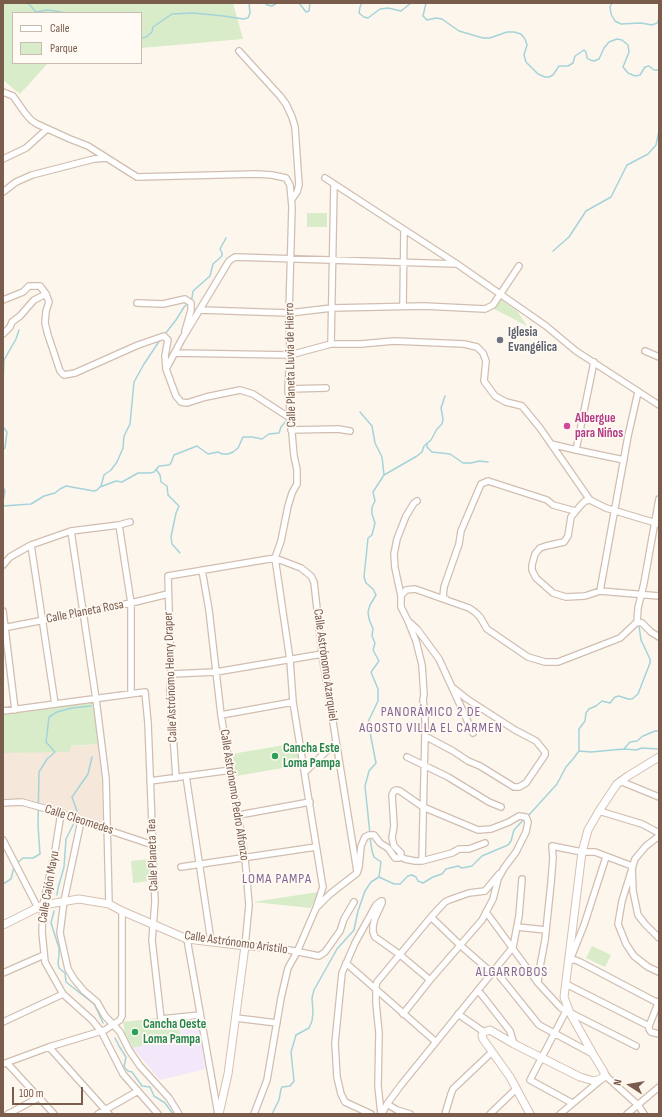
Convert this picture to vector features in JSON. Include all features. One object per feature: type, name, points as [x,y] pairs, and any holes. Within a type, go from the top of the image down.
[{"type":"street","points":[[239,51],[280,96],[286,104],[292,117],[299,185],[297,192],[292,199]]},
{"type":"street","name":"Calle Planeta Lluvia de Hierro","points":[[3,92],[13,96],[31,120],[47,130],[88,146],[137,177],[256,174],[282,176],[288,182],[292,199],[289,313],[290,355],[288,389],[294,456],[298,470],[297,484],[292,493],[288,506],[281,541],[275,558],[290,660],[293,702],[323,887],[316,908]]},
{"type":"street","points":[[3,159],[26,148],[47,130]]},
{"type":"street","points":[[3,192],[16,182],[32,175],[94,159],[107,158]]},
{"type":"street","points":[[325,178],[404,231],[457,264],[546,326],[576,351],[659,405]]},
{"type":"street","points":[[331,344],[334,184]]},
{"type":"street","points":[[403,306],[404,231]]},
{"type":"street","points":[[166,369],[182,339],[232,259],[238,257],[457,264]]},
{"type":"street","points":[[200,310],[289,313],[332,308],[403,306],[485,309],[493,305],[520,266]]},
{"type":"street","points":[[3,300],[23,292],[29,286],[40,286],[46,294],[49,302],[46,311],[48,335],[62,374],[67,376],[75,373],[162,336],[166,337],[168,340],[165,356],[166,369],[176,396],[181,402],[187,403],[206,397],[240,390],[253,394],[290,418]]},
{"type":"street","points":[[3,334],[15,319],[20,316],[34,300],[46,294]]},
{"type":"street","points":[[137,303],[164,304],[185,299],[190,303],[191,310],[182,339]]},
{"type":"street","points":[[175,353],[290,355],[331,344],[361,344],[394,341],[464,344],[477,347],[483,353],[486,361],[484,381],[495,396],[506,402],[522,406],[551,444],[590,500],[606,508],[657,523]]},
{"type":"street","points":[[645,351],[659,357]]},
{"type":"street","points":[[576,450],[594,362]]},
{"type":"street","points":[[288,389],[326,388]]},
{"type":"street","points":[[600,591],[628,436],[638,392]]},
{"type":"street","points":[[291,430],[338,429],[350,431]]},
{"type":"street","points":[[551,444],[624,460]]},
{"type":"street","points":[[447,600],[443,597],[444,587],[459,544],[461,531],[481,484],[488,482],[547,500],[553,505],[575,511]]},
{"type":"street","points":[[401,596],[403,592],[410,588],[447,600],[475,612],[480,617],[486,629],[528,657],[545,662],[558,662],[620,638],[637,622],[638,608],[657,523],[659,499]]},
{"type":"street","points":[[590,500],[585,501],[575,511],[570,521],[567,539],[561,543],[546,546],[537,551],[533,559],[532,570],[536,578],[548,590],[558,595],[574,597],[585,596],[600,591],[659,596]]},
{"type":"street","points":[[416,501],[406,516],[397,538],[394,550],[394,563],[401,596],[401,607],[416,641],[422,665],[423,700],[425,712],[422,861]]},
{"type":"street","points":[[3,566],[10,557],[31,545],[71,531],[119,525],[130,522]]},
{"type":"street","points":[[3,711],[131,694],[131,603],[119,525]]},
{"type":"street","points":[[71,531],[96,699],[106,779],[109,904]]},
{"type":"street","points":[[31,545],[55,704]]},
{"type":"street","points":[[202,570],[275,558]]},
{"type":"street","name":"Calle Astrónomo Azarquiel","points":[[275,558],[301,568],[311,576],[314,582],[322,654],[357,873]]},
{"type":"street","name":"Calle Astrónomo Henry Draper","points":[[176,778],[170,689],[171,674],[168,576],[202,570]]},
{"type":"street","name":"Calle Astrónomo Pedro Alfonzo","points":[[202,570],[209,610],[221,714],[245,858],[249,905],[228,1074],[219,1114]]},
{"type":"street","name":"Calle Planeta Rosa","points":[[4,628],[131,603],[168,594]]},
{"type":"street","points":[[3,611],[4,628],[16,710]]},
{"type":"street","points":[[408,621],[435,653],[453,688],[455,696],[473,733]]},
{"type":"street","points":[[637,622],[642,623],[651,632],[659,637]]},
{"type":"street","points":[[171,674],[216,672],[322,654]]},
{"type":"street","points":[[425,736],[468,761],[480,766],[503,782],[514,787],[519,787],[526,783],[545,755],[545,752],[536,741],[467,699],[453,688]]},
{"type":"street","name":"Calle Planeta Tea","points":[[131,694],[146,692],[155,902],[152,940],[161,1019],[200,1015]]},
{"type":"street","points":[[221,714],[293,702]]},
{"type":"street","points":[[305,772],[336,742]]},
{"type":"street","points":[[407,757],[459,783],[495,806],[501,807]]},
{"type":"street","points":[[604,1077],[593,1054],[568,1012],[564,997],[570,960],[582,852],[588,830],[617,784],[659,757]]},
{"type":"street","points":[[150,781],[231,770]]},
{"type":"street","points":[[186,776],[211,941]]},
{"type":"street","points":[[620,781],[659,797]]},
{"type":"street","points":[[382,1114],[378,1086],[379,1033],[376,1003],[377,982],[431,917],[449,900],[469,893],[485,891],[516,852],[526,832],[528,822],[526,817],[519,816],[502,825],[481,831],[423,807],[400,791],[396,790],[393,792],[394,826],[392,838],[394,846],[401,853],[400,856]]},
{"type":"street","name":"Calle Cleomedes","points":[[3,802],[22,802],[61,813],[153,845]]},
{"type":"street","points":[[238,815],[310,802]]},
{"type":"street","points":[[599,811],[642,824],[659,833]]},
{"type":"street","name":"Calle Cajón Mayu","points":[[61,813],[55,851],[41,906],[45,962],[50,974],[63,994],[92,1020],[101,1031],[118,1066],[158,1114]]},
{"type":"street","name":"Calle Cajón Mayu","points":[[81,821],[64,901],[60,933],[68,969],[74,979],[84,991],[97,1002],[105,1016],[120,1032],[129,1050],[140,1066],[169,1098],[179,1114]]},
{"type":"street","points":[[254,1114],[267,1080],[288,968],[316,908],[330,894],[357,873],[361,846],[365,837],[368,835],[374,835],[388,848],[395,858],[400,856],[405,859],[415,861],[422,861],[452,853],[459,849],[468,849],[485,842]]},
{"type":"street","points":[[659,836],[639,854],[632,866],[619,912],[618,924],[619,930],[634,956],[648,967],[659,972]]},
{"type":"street","points":[[3,840],[41,906]]},
{"type":"street","points":[[538,983],[546,930],[553,858],[552,846],[582,852],[595,852],[632,866]]},
{"type":"street","points":[[181,867],[316,847]]},
{"type":"street","points":[[570,960],[584,925],[606,857]]},
{"type":"street","points":[[632,866],[633,891],[638,915],[659,938]]},
{"type":"street","points":[[403,1014],[430,980],[482,920],[493,899],[498,879],[504,868]]},
{"type":"street","points":[[382,1114],[387,1104],[458,1014],[513,948],[519,916],[522,878]]},
{"type":"street","name":"Calle Astrónomo Aristilo","points":[[3,925],[41,906],[79,899],[109,904],[154,926],[187,939],[289,950],[319,956],[325,952],[340,931],[344,919],[354,902]]},
{"type":"street","points":[[371,1114],[345,1102],[341,1094],[337,1077],[335,1043],[342,973],[355,943],[376,905],[381,901],[382,903],[375,918],[373,932],[374,937],[399,954],[430,980]]},
{"type":"street","points":[[54,1114],[5,1063],[49,1047],[106,1030],[120,1020],[122,1016],[122,911]]},
{"type":"street","points":[[486,912],[538,983],[561,1008],[636,1046]]},
{"type":"street","points":[[431,917],[460,945],[493,971],[535,1022],[544,1029],[593,1054]]},
{"type":"street","points":[[517,927],[546,930]]},
{"type":"street","points":[[187,939],[219,1114]]},
{"type":"street","points":[[3,974],[44,955]]},
{"type":"street","points":[[570,960],[580,962],[659,1002],[649,1026],[651,1032],[659,1034]]},
{"type":"street","points":[[346,963],[436,1042]]},
{"type":"street","points":[[566,984],[649,1026]]},
{"type":"street","points":[[478,990],[510,1031],[514,1044]]},
{"type":"street","points":[[3,1022],[63,994]]},
{"type":"street","points":[[376,1003],[379,997],[385,998]]},
{"type":"street","points":[[568,1012],[554,1034],[530,1080],[572,1103]]},
{"type":"street","points":[[458,1014],[484,1032]]},
{"type":"street","points":[[236,1018],[277,1023]]},
{"type":"street","points":[[484,1032],[490,1030],[514,1044],[580,1077],[594,1080],[604,1077],[608,1078],[638,1105],[644,1114]]},
{"type":"street","points":[[484,1032],[482,1035],[483,1039],[516,1089],[530,1114]]},
{"type":"street","points":[[49,1047],[107,1112]]},
{"type":"street","points":[[445,1114],[453,1089],[492,1052]]},
{"type":"street","points":[[560,1114],[604,1077]]},
{"type":"street","points":[[627,1114],[659,1087]]},
{"type":"street","points":[[490,1114],[516,1089]]},
{"type":"street","points":[[98,1114],[107,1112],[138,1091]]},
{"type":"street","points":[[8,1114],[38,1098]]},
{"type":"street","points":[[387,1104],[397,1110],[410,1114]]},
{"type":"shaded area","points":[[98,744],[102,781],[103,823],[24,798],[3,799],[3,753]]},
{"type":"shaded area","points":[[197,1020],[206,1069],[160,1080],[133,1048],[180,1035],[178,1021]]},
{"type":"green space","points":[[3,3],[233,3],[243,39],[142,48],[142,12],[12,12],[12,64],[47,64],[20,94],[3,80]]},
{"type":"green space","points":[[307,213],[327,213],[327,227],[307,227]]},
{"type":"green space","points":[[499,298],[518,312],[527,326],[494,309]]},
{"type":"green space","points":[[93,702],[98,744],[71,746],[70,752],[3,753],[3,715]]},
{"type":"green space","points":[[296,743],[300,765],[236,776],[232,754]]},
{"type":"green space","points":[[150,859],[151,881],[133,883],[131,861]]},
{"type":"green space","points":[[318,892],[311,908],[253,902]]},
{"type":"green space","points":[[592,946],[611,955],[605,967],[586,958]]},
{"type":"green space","points":[[157,1018],[159,1024],[178,1021],[180,1035],[133,1048],[125,1033],[123,1022]]},
{"type":"waterway","points":[[28,3],[36,12]]},
{"type":"waterway","points":[[142,38],[146,37],[152,32],[153,27],[172,14],[193,13],[243,19],[248,18],[250,13],[249,3]]},
{"type":"waterway","points":[[265,3],[272,6],[277,3]]},
{"type":"waterway","points":[[299,3],[306,12],[309,11],[310,3]]},
{"type":"waterway","points":[[362,3],[359,13],[368,18],[380,9],[388,8],[401,11],[411,3]]},
{"type":"waterway","points":[[426,3],[423,16],[427,20],[436,18],[442,19],[459,31],[483,38],[490,38],[507,32],[521,34],[527,45],[524,55],[526,62],[538,74],[545,77],[553,75],[559,66],[568,66],[573,63],[575,56],[584,50],[587,58],[590,60],[594,61],[599,59],[604,48],[609,42],[617,39],[622,40],[628,45],[629,52],[623,67],[628,73],[635,76],[640,75],[645,67],[649,66],[654,70],[659,70]]},
{"type":"waterway","points":[[612,3],[610,7],[611,14],[615,21],[621,24],[641,23],[652,25],[657,23],[659,19]]},
{"type":"waterway","points":[[36,12],[47,10],[60,12]]},
{"type":"waterway","points":[[553,251],[569,237],[586,211],[611,197],[627,165],[648,154],[656,145],[659,131]]},
{"type":"waterway","points":[[191,301],[193,291],[210,276],[213,264],[222,256],[220,249],[226,238]]},
{"type":"waterway","points":[[165,334],[188,303]]},
{"type":"waterway","points":[[3,384],[4,360],[16,339],[19,330]]},
{"type":"waterway","points":[[3,506],[31,504],[66,486],[94,491],[101,486],[104,475],[111,470],[117,462],[123,448],[124,436],[130,424],[134,382],[160,340]]},
{"type":"waterway","points":[[370,834],[365,786],[369,771],[376,763],[368,722],[378,701],[378,689],[371,672],[379,661],[373,650],[375,643],[372,636],[373,629],[368,612],[376,595],[373,589],[366,583],[364,577],[368,538],[372,535],[375,523],[372,514],[372,507],[375,501],[373,492],[384,475],[422,452],[424,446],[431,440],[437,429],[442,424],[443,419],[441,408],[445,396]]},
{"type":"waterway","points":[[360,412],[372,426],[375,443],[382,457],[384,475]]},
{"type":"waterway","points":[[100,487],[116,481],[122,482],[138,473],[154,472],[159,466],[169,465],[174,455],[197,446],[208,454],[218,452],[228,454],[238,448],[243,437],[262,439],[269,434],[279,433],[281,427],[286,421]]},
{"type":"waterway","points":[[3,427],[7,432],[5,448],[3,450]]},
{"type":"waterway","points":[[427,443],[427,447],[432,452],[450,454],[463,463],[479,461],[488,462]]},
{"type":"waterway","points":[[156,469],[160,475],[161,482],[167,486],[168,495],[179,506],[171,537],[172,544],[180,553]]},
{"type":"waterway","points":[[3,487],[5,491],[3,501]]},
{"type":"waterway","points":[[528,816],[557,784],[566,767],[579,751],[579,729],[585,721],[586,713],[589,709],[602,701],[610,703],[615,697],[619,696],[632,699],[638,694],[650,663],[650,659],[641,640],[639,626]]},
{"type":"waterway","points":[[16,864],[23,858],[33,858],[40,854],[38,825],[39,772],[47,759],[55,752],[46,742],[49,717],[57,712],[72,708],[91,706]]},
{"type":"waterway","points":[[579,751],[591,752],[624,749],[630,742],[637,741],[643,736],[659,731]]},
{"type":"waterway","points":[[624,749],[659,749]]},
{"type":"waterway","points":[[76,815],[77,811],[72,797],[88,774],[92,757]]},
{"type":"waterway","points":[[379,877],[394,884],[400,884],[408,876],[412,875],[416,877],[418,881],[423,883],[442,874],[446,869],[458,866],[462,868],[472,866],[482,856],[508,845],[511,841],[514,830],[525,818]]},
{"type":"waterway","points":[[57,895],[64,867],[66,839],[74,823]]},
{"type":"waterway","points":[[272,1114],[279,1100],[282,1087],[290,1086],[294,1081],[291,1052],[296,1035],[309,1028],[312,1021],[312,998],[314,990],[337,949],[354,930],[358,911],[365,891],[371,882],[379,877],[381,862],[374,857],[370,838]]},
{"type":"waterway","points":[[3,884],[11,879],[14,867]]},
{"type":"waterway","points":[[54,911],[51,923],[59,948],[59,968],[65,973],[66,982],[94,1004],[103,1023]]},
{"type":"waterway","points":[[115,1038],[126,1057],[124,1067],[128,1071],[132,1072],[142,1086],[150,1087],[154,1096],[165,1103],[173,1114]]},
{"type":"place","name":"Iglesia Evangélica","points":[[500,340]]},
{"type":"place","name":"Albergue para Niños","points":[[567,426]]},
{"type":"place","name":"Cancha Este Loma Pampa","points":[[275,756]]},
{"type":"place","name":"Cancha Oeste Loma Pampa","points":[[135,1032]]},
{"type":"district","name":"PANORÁMICO 2 DE AGOSTO VILLA EL CARMEN","points":[[431,720]]},
{"type":"district","name":"LOMA PAMPA","points":[[277,879]]},
{"type":"district","name":"ALGARROBOS","points":[[512,972]]}]
